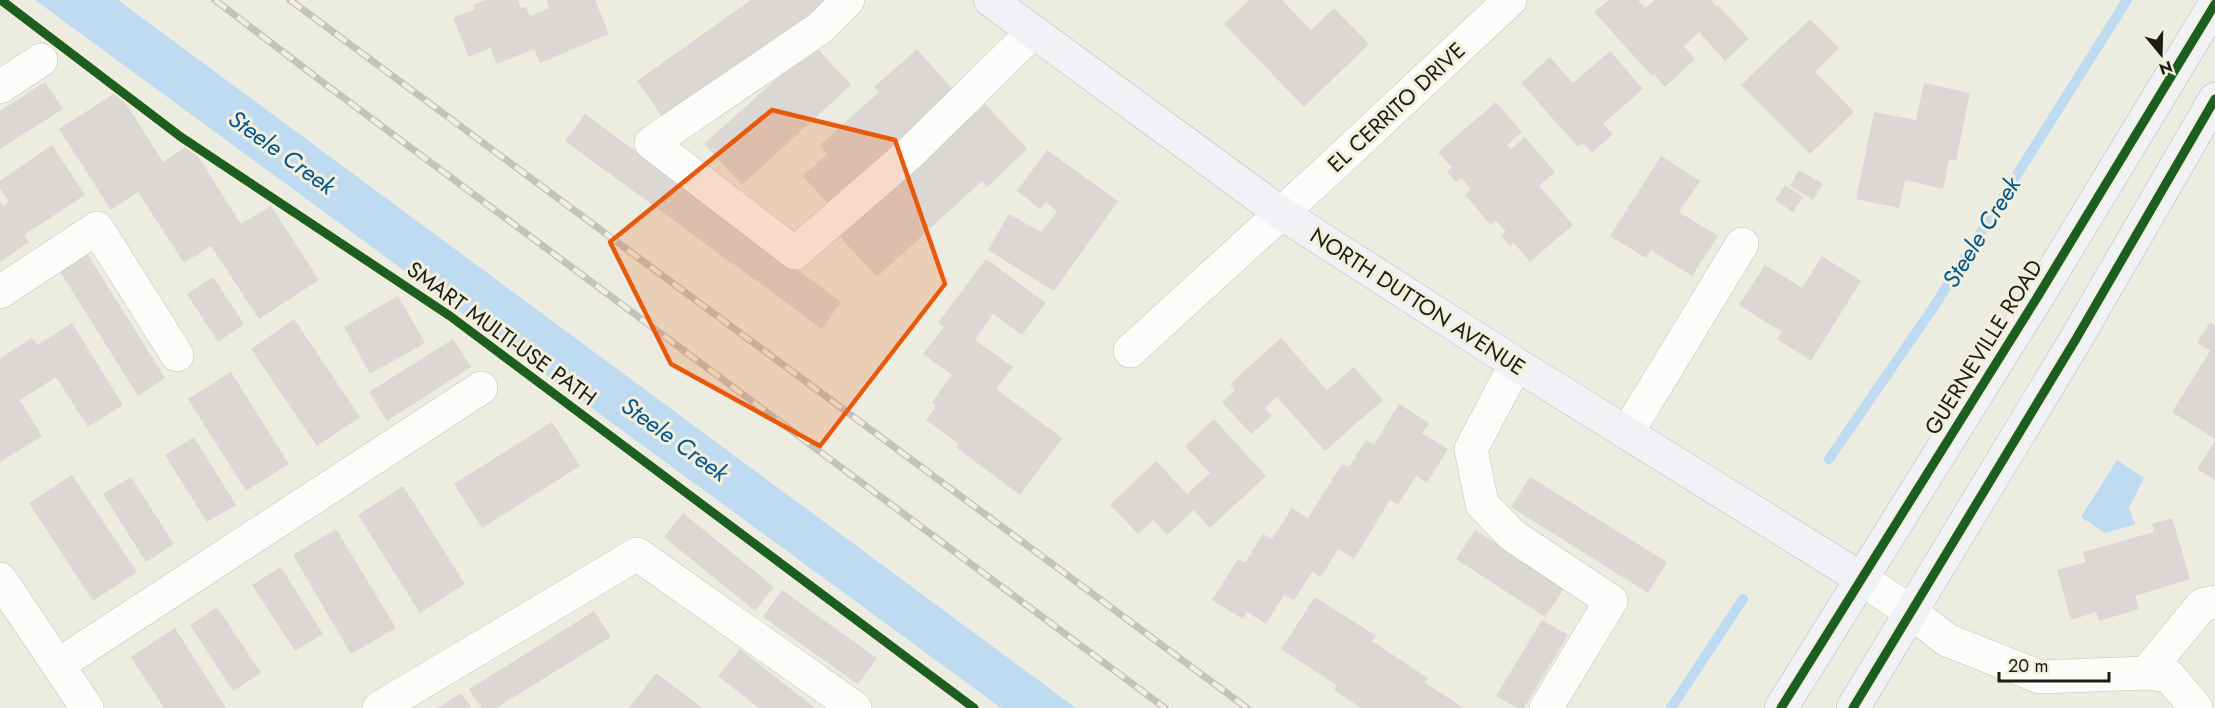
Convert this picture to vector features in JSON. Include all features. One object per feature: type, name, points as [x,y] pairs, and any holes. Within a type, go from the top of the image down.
[{"type":"main road","name":"NORTH DUTTON AVENUE","points":[[990,0],[1281,213],[1516,364],[1862,579]]},
{"type":"main road","name":"GUERNEVILLE ROAD","points":[[1781,708],[2038,296],[2215,4]]},
{"type":"main road","points":[[1853,708],[2076,339],[2215,99]]},
{"type":"street","points":[[848,0],[820,28],[651,143],[795,253],[909,154],[1033,33]]},
{"type":"street","name":"EL CERRITO DRIVE","points":[[1130,351],[1510,0]]},
{"type":"street","points":[[0,87],[41,60]]},
{"type":"street","points":[[0,292],[97,228],[177,355]]},
{"type":"street","points":[[1627,433],[1742,243]]},
{"type":"street","points":[[1516,364],[1471,449],[1482,504],[1512,535],[1611,601],[1546,708]]},
{"type":"street","points":[[58,665],[481,388]]},
{"type":"street","points":[[379,708],[637,554],[855,708]]},
{"type":"street","points":[[0,579],[87,708]]},
{"type":"street","points":[[1862,579],[1947,640],[2040,677],[2146,673],[2169,676],[2196,708]]},
{"type":"street","points":[[2146,673],[2202,605],[2215,602]]},
{"type":"highlighted area","points":[[772,110],[895,140],[945,284],[820,446],[671,364],[610,242]]},
{"type":"water","points":[[35,0],[118,0],[1076,708],[1001,708]]},
{"type":"water","points":[[2117,460],[2144,478],[2129,508],[2135,524],[2105,533],[2081,517]]},
{"type":"building","points":[[486,0],[518,0],[521,8],[526,7],[530,16],[549,8],[546,0],[595,0],[609,34],[540,63],[534,49],[497,64],[490,48],[469,57],[453,18],[475,9],[473,5]]},
{"type":"building","points":[[751,0],[822,0],[830,12],[669,126],[637,81]]},
{"type":"building","points":[[1249,0],[1282,0],[1311,30],[1334,8],[1369,44],[1304,107],[1224,24]]},
{"type":"building","points":[[1609,0],[1638,0],[1645,8],[1655,0],[1711,0],[1749,39],[1725,61],[1699,32],[1684,46],[1695,59],[1665,87],[1654,74],[1652,76],[1594,12]]},
{"type":"building","points":[[1810,19],[1839,48],[1815,72],[1854,112],[1810,154],[1741,85]]},
{"type":"building","points":[[814,45],[851,85],[742,185],[704,144]]},
{"type":"building","points":[[917,49],[959,97],[857,187],[852,181],[827,203],[803,176],[827,154],[820,145],[879,92],[874,87]]},
{"type":"building","points":[[1610,51],[1643,89],[1603,124],[1613,134],[1592,153],[1583,143],[1578,147],[1521,83],[1550,57],[1573,83]]},
{"type":"building","points":[[45,82],[63,109],[0,149],[0,111]]},
{"type":"building","points":[[1924,83],[1970,93],[1956,161],[1949,159],[1943,189],[1905,180],[1899,208],[1856,199],[1874,112],[1916,120]]},
{"type":"building","points":[[118,91],[163,162],[190,144],[241,224],[271,206],[319,280],[259,319],[211,246],[184,263],[138,192],[111,210],[59,129]]},
{"type":"building","points":[[1496,102],[1522,132],[1507,145],[1511,149],[1525,137],[1555,172],[1539,186],[1573,225],[1530,262],[1514,243],[1510,246],[1501,236],[1506,232],[1496,220],[1491,225],[1465,195],[1471,189],[1461,178],[1456,182],[1447,172],[1452,168],[1438,152]]},
{"type":"building","points":[[985,104],[1027,149],[987,187],[982,181],[877,277],[840,237]]},
{"type":"building","points":[[585,114],[841,302],[822,329],[565,141]]},
{"type":"building","points":[[52,145],[85,195],[24,235],[29,242],[0,262],[0,201],[3,206],[9,202],[0,189],[0,181]]},
{"type":"building","points":[[1047,150],[1118,201],[1054,291],[988,250],[1009,214],[1041,232],[1057,212],[1046,202],[1040,209],[1017,191]]},
{"type":"building","points":[[1661,156],[1700,181],[1679,212],[1718,236],[1692,276],[1651,250],[1646,258],[1610,236]]},
{"type":"building","points":[[1799,170],[1823,184],[1813,200],[1790,186]]},
{"type":"building","points":[[1785,185],[1803,197],[1793,212],[1775,200]]},
{"type":"building","points":[[86,252],[165,378],[138,396],[59,270]]},
{"type":"building","points":[[1822,256],[1861,281],[1811,361],[1777,339],[1782,332],[1739,305],[1765,265],[1802,288]]},
{"type":"building","points":[[986,259],[1046,303],[1022,335],[993,314],[975,340],[1013,367],[996,389],[1062,438],[1020,495],[957,448],[959,444],[926,420],[936,406],[932,402],[952,375],[923,354],[944,327],[938,323]]},
{"type":"building","points":[[213,277],[244,324],[218,342],[187,294]]},
{"type":"building","points":[[398,296],[425,343],[370,374],[344,327]]},
{"type":"building","points":[[294,319],[360,417],[317,446],[251,349]]},
{"type":"building","points":[[2210,322],[2215,325],[2215,439],[2172,412],[2210,351],[2197,343]]},
{"type":"building","points":[[72,323],[123,405],[88,427],[56,377],[20,400],[42,436],[0,462],[0,358],[32,338],[37,345]]},
{"type":"building","points":[[1281,338],[1327,390],[1354,367],[1383,400],[1325,451],[1277,397],[1265,408],[1272,416],[1251,434],[1222,402],[1235,390],[1230,384]]},
{"type":"building","points":[[453,339],[471,367],[387,421],[369,392]]},
{"type":"building","points":[[231,372],[289,464],[246,491],[188,399]]},
{"type":"building","points":[[1399,404],[1429,423],[1422,433],[1448,449],[1427,483],[1416,476],[1398,505],[1390,500],[1354,559],[1338,549],[1321,577],[1312,572],[1294,600],[1284,595],[1266,624],[1247,612],[1243,619],[1212,600],[1238,559],[1245,563],[1263,534],[1272,539],[1292,508],[1308,518],[1342,464],[1349,467],[1366,440],[1374,445]]},
{"type":"building","points":[[1214,419],[1266,476],[1210,528],[1194,510],[1167,535],[1153,520],[1138,534],[1110,505],[1156,461],[1187,494],[1210,473],[1185,446]]},
{"type":"building","points":[[552,422],[580,466],[482,528],[454,484]]},
{"type":"building","points":[[194,437],[236,505],[207,522],[165,455]]},
{"type":"building","points":[[2215,441],[2215,480],[2197,469]]},
{"type":"building","points":[[72,475],[137,572],[93,601],[29,503]]},
{"type":"building","points":[[131,477],[174,544],[146,562],[103,494]]},
{"type":"building","points":[[1530,477],[1667,562],[1648,593],[1511,507]]},
{"type":"building","points":[[403,486],[465,584],[420,613],[358,515]]},
{"type":"building","points":[[683,513],[774,587],[755,611],[664,537]]},
{"type":"building","points":[[2172,518],[2190,579],[2135,596],[2139,609],[2099,621],[2096,612],[2071,620],[2057,570],[2086,562],[2083,552],[2154,532],[2152,524]]},
{"type":"building","points":[[336,529],[396,628],[351,654],[293,555]]},
{"type":"building","points":[[1475,530],[1565,587],[1545,617],[1456,559]]},
{"type":"building","points":[[281,567],[323,634],[295,651],[252,585]]},
{"type":"building","points":[[782,590],[877,658],[858,684],[763,617]]},
{"type":"building","points":[[1315,597],[1376,636],[1372,641],[1428,678],[1425,683],[1464,708],[1361,708],[1334,690],[1337,685],[1281,649]]},
{"type":"building","points":[[217,607],[261,673],[233,691],[190,625]]},
{"type":"building","points":[[594,611],[611,637],[496,708],[481,708],[469,689]]},
{"type":"building","points":[[1542,620],[1568,635],[1524,708],[1517,708],[1496,696]]},
{"type":"building","points":[[175,628],[226,708],[164,708],[131,657]]},
{"type":"building","points":[[740,649],[815,708],[759,708],[718,676]]},
{"type":"building","points":[[656,673],[703,708],[629,708]]},
{"type":"building","points":[[461,693],[471,708],[437,708]]},
{"type":"waterway","name":"Steele Creek","points":[[1829,459],[1935,305],[2127,0]]},
{"type":"waterway","name":"Steele Creek","points":[[1671,708],[1743,599]]},
{"type":"railway","points":[[215,0],[1165,708]]},
{"type":"railway","points":[[290,0],[1247,708]]},
{"type":"cycle path","name":"SMART MULTI-USE PATH","points":[[1,0],[181,137],[450,316],[974,708]]},
{"type":"cycle path","points":[[1781,708],[2038,296],[2215,4]]},
{"type":"cycle path","points":[[1853,708],[2076,339],[2215,99]]}]
